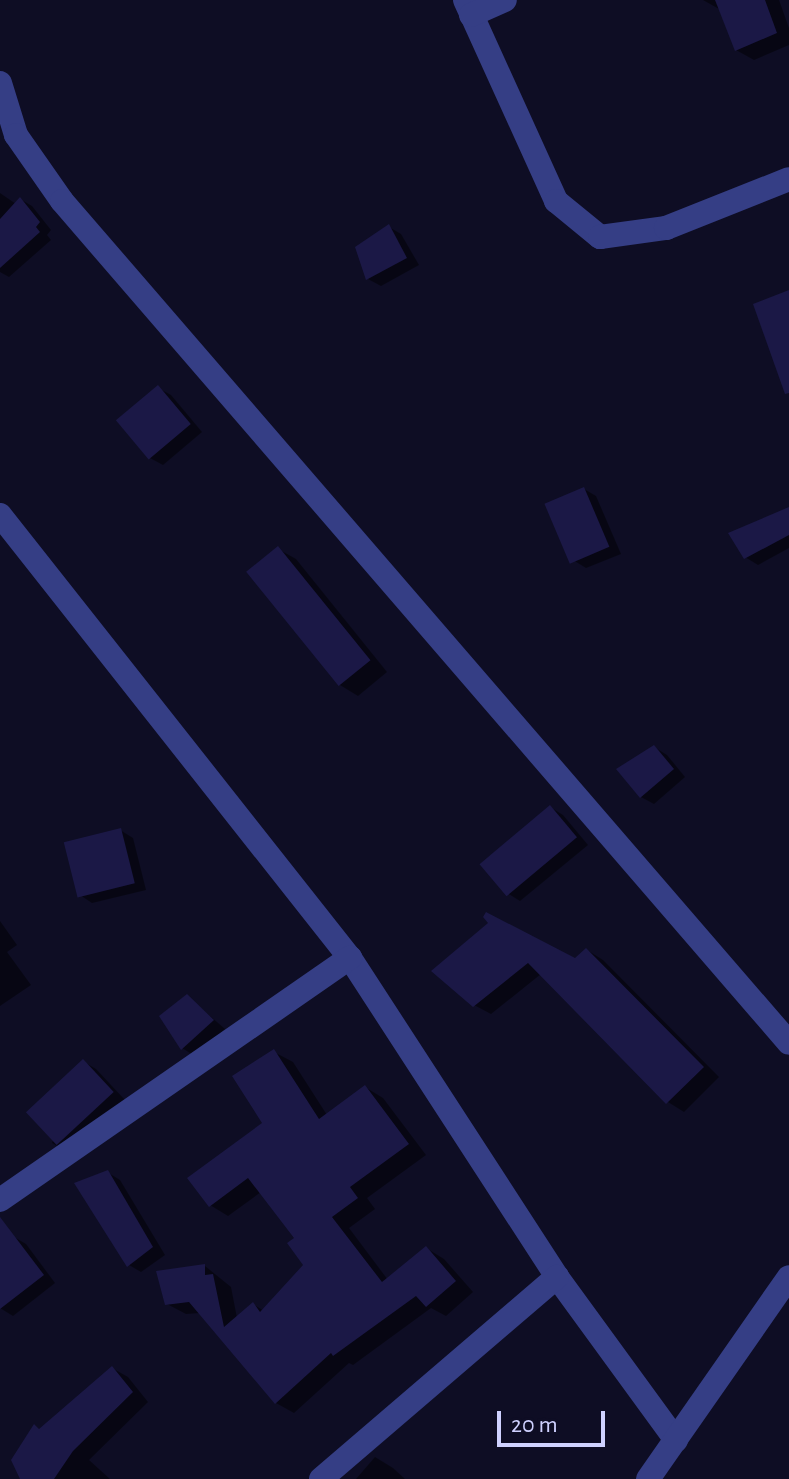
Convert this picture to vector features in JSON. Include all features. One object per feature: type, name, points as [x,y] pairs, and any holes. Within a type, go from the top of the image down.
[{"type":"street","points":[[505,0],[468,7],[556,201],[600,237],[666,228],[789,179]]},
{"type":"street","points":[[0,83],[16,135],[62,201],[789,1043]]},
{"type":"street","points":[[0,515],[350,958],[557,1277],[676,1440]]},
{"type":"street","points":[[0,1200],[350,958]]},
{"type":"street","points":[[321,1479],[557,1277]]},
{"type":"street","points":[[648,1479],[789,1277]]},
{"type":"building","points":[[715,0],[765,0],[777,33],[735,51]]},
{"type":"building","points":[[20,197],[40,222],[36,227],[40,232],[0,268],[0,219]]},
{"type":"building","points":[[389,224],[407,258],[366,280],[355,247]]},
{"type":"building","points":[[789,290],[789,393],[785,394],[753,304]]},
{"type":"building","points":[[158,385],[191,424],[149,459],[116,420]]},
{"type":"building","points":[[584,487],[609,547],[570,564],[544,504]]},
{"type":"building","points":[[789,507],[789,535],[744,559],[728,533]]},
{"type":"building","points":[[278,546],[371,660],[339,686],[246,572]]},
{"type":"building","points":[[654,745],[674,769],[640,798],[616,769]]},
{"type":"building","points":[[550,805],[577,837],[507,896],[480,864]]},
{"type":"building","points":[[121,828],[135,883],[78,898],[64,842]]},
{"type":"building","points":[[486,912],[575,958],[586,948],[704,1067],[666,1104],[528,963],[473,1007],[431,971],[488,923],[483,917]]},
{"type":"building","points":[[187,994],[214,1020],[181,1050],[159,1016]]},
{"type":"building","points":[[274,1049],[319,1119],[365,1085],[409,1144],[350,1187],[358,1198],[332,1217],[382,1282],[426,1246],[456,1281],[426,1307],[416,1296],[333,1356],[331,1353],[275,1404],[189,1302],[165,1305],[156,1271],[205,1264],[205,1275],[213,1274],[224,1327],[253,1302],[260,1312],[303,1265],[287,1243],[294,1238],[248,1178],[209,1207],[187,1178],[262,1123],[232,1076]]},
{"type":"building","points":[[83,1059],[114,1092],[57,1145],[26,1112]]},
{"type":"building","points":[[108,1170],[153,1247],[127,1267],[74,1183]]},
{"type":"building","points":[[0,1217],[44,1275],[0,1309]]},
{"type":"building","points":[[112,1366],[133,1392],[73,1451],[54,1479],[20,1479],[11,1460],[34,1424],[39,1429]]}]
